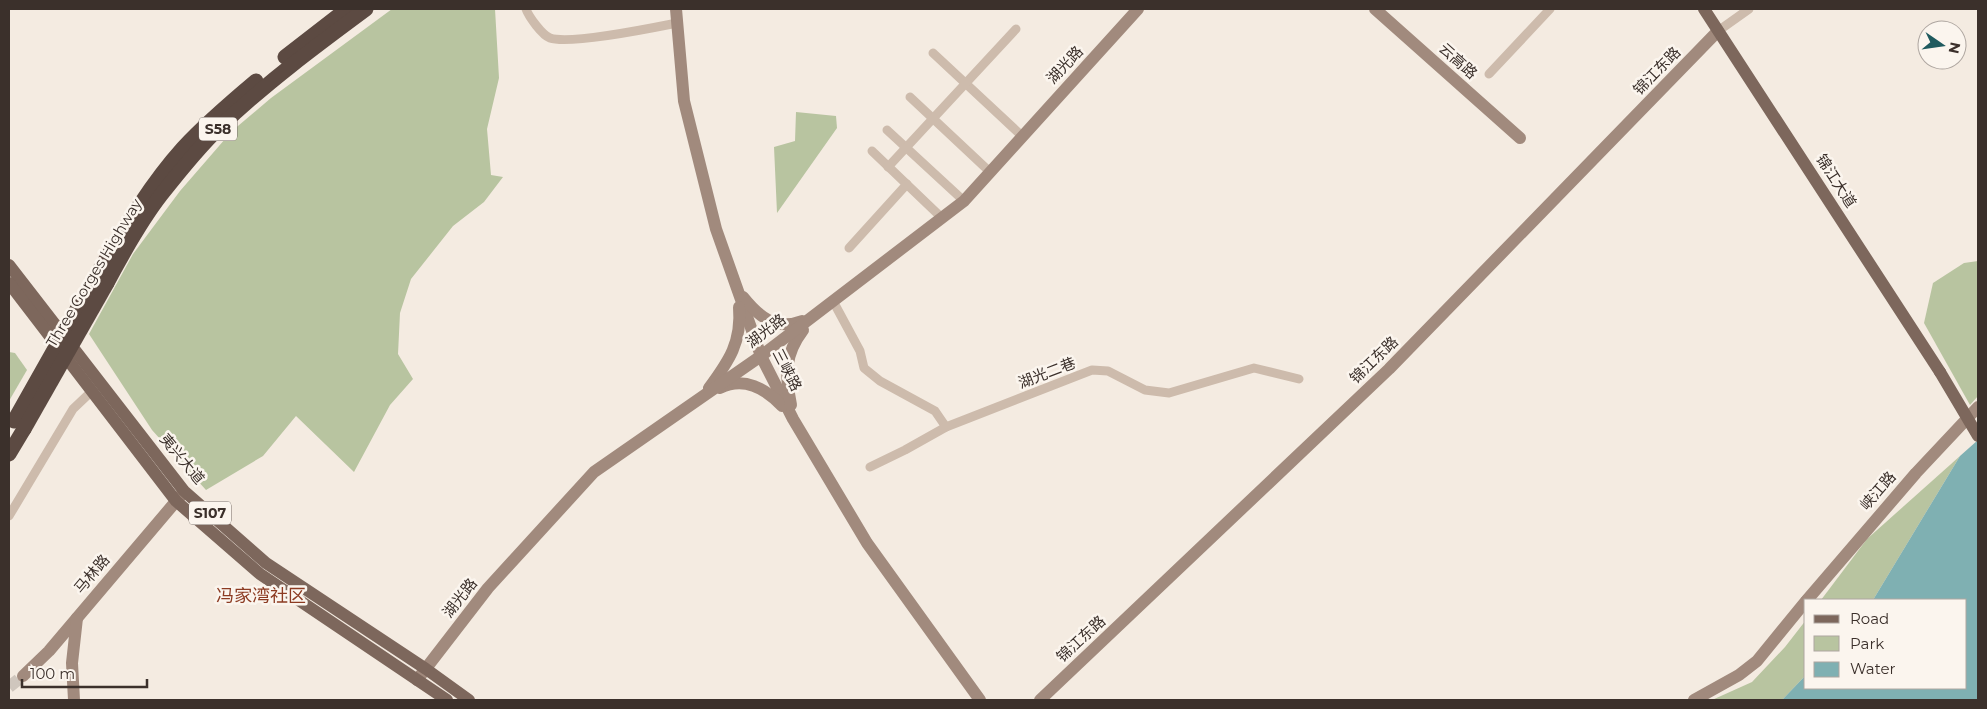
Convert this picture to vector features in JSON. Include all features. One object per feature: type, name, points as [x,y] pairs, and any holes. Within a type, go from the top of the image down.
[{"type":"highway","name":"Three Gorges Highway","points":[[9,454],[16,426],[100,282],[147,195],[183,148],[229,104],[347,9]]},
{"type":"highway","name":"Three Gorges Highway","points":[[100,282],[130,242],[160,196],[220,128],[261,90],[366,9]]},
{"type":"main road","name":"三峡路","points":[[676,9],[684,101],[716,229],[761,356],[793,419],[867,543],[980,700]]},
{"type":"main road","name":"湖光路","points":[[417,680],[488,588],[594,472],[761,356],[964,201],[1138,9]]},
{"type":"main road","name":"云高路","points":[[1375,9],[1520,138]]},
{"type":"main road","name":"锦江大道","points":[[1704,9],[1940,372],[1978,436]]},
{"type":"main road","name":"锦江东路","points":[[1040,700],[1389,369],[1718,31]]},
{"type":"main road","name":"夷兴大道","points":[[9,265],[184,491],[266,563],[426,669],[469,700]]},
{"type":"main road","name":"夷兴大道","points":[[9,283],[176,501],[260,574],[447,700]]},
{"type":"main road","points":[[738,292],[754,311],[772,323],[791,326],[811,318]]},
{"type":"main road","points":[[703,397],[725,366],[736,345],[740,322],[738,292]]},
{"type":"main road","points":[[793,419],[787,386],[786,364],[793,342],[811,318]]},
{"type":"main road","points":[[703,397],[728,384],[750,383],[771,394],[793,419]]},
{"type":"main road","name":"峡江路","points":[[1808,599],[1916,473],[1978,406]]},
{"type":"main road","name":"马林路","points":[[22,676],[49,651],[184,491]]},
{"type":"main road","name":"峡江路","points":[[1694,700],[1739,675],[1758,661],[1804,604]]},
{"type":"main road","points":[[74,700],[72,663],[77,618]]},
{"type":"street","points":[[526,9],[530,18],[548,38],[560,40],[585,38],[677,23]]},
{"type":"street","points":[[1489,74],[1550,9]]},
{"type":"street","points":[[1718,31],[1749,9]]},
{"type":"street","points":[[888,166],[1016,29]]},
{"type":"street","points":[[933,53],[1022,136]]},
{"type":"street","points":[[910,97],[990,172]]},
{"type":"street","points":[[887,130],[964,201]]},
{"type":"street","points":[[872,151],[942,218]]},
{"type":"street","points":[[849,248],[907,184]]},
{"type":"street","points":[[833,301],[860,351],[864,368],[880,381],[935,412],[946,427]]},
{"type":"street","name":"湖光二巷","points":[[870,467],[946,427],[1092,370],[1108,371],[1145,390],[1169,393],[1254,368],[1299,379]]},
{"type":"street","points":[[9,516],[73,409],[92,391]]},
{"type":"green space","points":[[392,9],[495,9],[499,78],[487,129],[491,175],[503,177],[484,202],[453,226],[411,279],[400,313],[398,354],[413,379],[390,405],[354,472],[296,416],[263,456],[206,490],[152,430],[89,334],[133,254],[180,191],[232,131],[271,98]]},
{"type":"green space","points":[[796,112],[836,116],[837,128],[777,213],[774,147],[795,141]]},
{"type":"green space","points":[[1978,261],[1978,396],[1970,405],[1924,323],[1933,283],[1964,263]]},
{"type":"green space","points":[[9,352],[15,353],[27,370],[9,401]]},
{"type":"green space","points":[[1960,456],[1874,599],[1822,599],[1867,539]]},
{"type":"green space","points":[[1804,623],[1804,677],[1782,700],[1712,700],[1752,682],[1785,647]]},
{"type":"water","points":[[1978,440],[1978,700],[1782,700],[1804,677],[1804,689],[1967,689],[1967,599],[1874,599],[1960,456]]},
{"type":"tunnel","points":[[9,687],[23,676]]},
{"type":"district","name":"冯家湾社区","points":[[261,596]]}]
